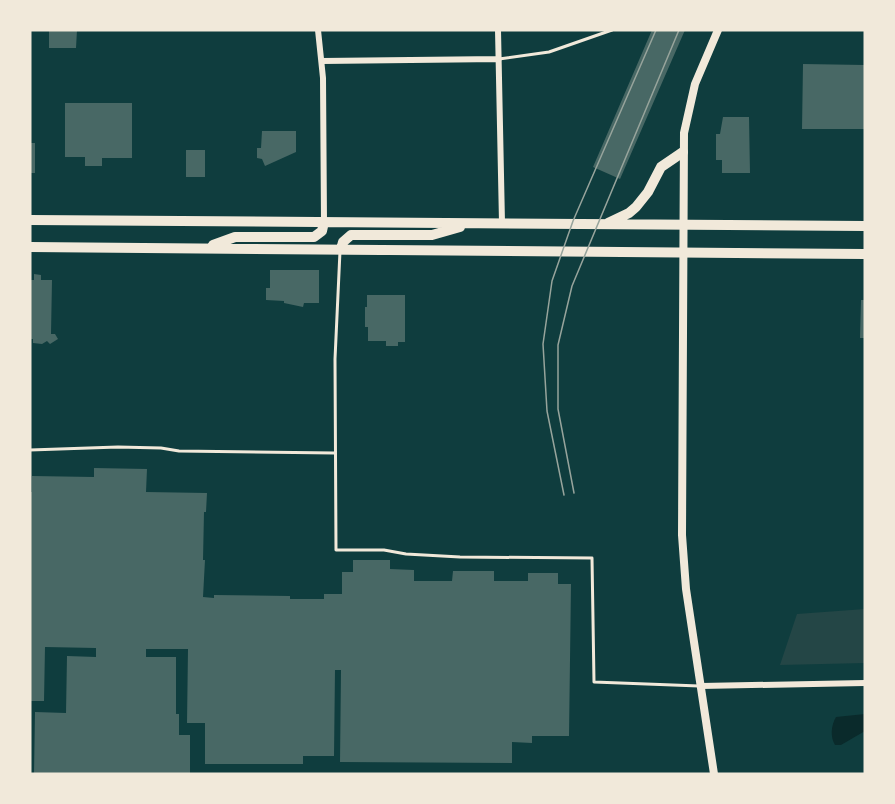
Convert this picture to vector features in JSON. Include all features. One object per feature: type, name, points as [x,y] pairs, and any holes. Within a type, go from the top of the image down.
[{"type":"main road","points":[[605,224],[629,213],[636,207],[648,192],[661,167],[683,152]]},
{"type":"main road","points":[[30,220],[865,226]]},
{"type":"main road","points":[[204,248],[235,237],[314,237],[322,231],[324,222]]},
{"type":"main road","points":[[341,249],[342,242],[351,235],[432,235],[471,223]]},
{"type":"main road","points":[[30,247],[865,254]]},
{"type":"street","points":[[318,30],[322,62],[324,222]]},
{"type":"street","points":[[498,30],[502,223]]},
{"type":"street","points":[[714,774],[686,589],[682,535],[683,152],[692,92],[718,30]]},
{"type":"street","points":[[322,62],[499,59]]},
{"type":"street","points":[[701,686],[865,683]]},
{"type":"lane","points":[[499,59],[549,52],[612,30]]},
{"type":"lane","points":[[341,249],[335,359],[336,550],[384,550],[406,554],[460,557],[592,558],[594,682],[701,686]]},
{"type":"lane","points":[[30,450],[118,447],[335,453]]},
{"type":"shaded area","points":[[865,609],[865,663],[780,665],[797,614]]},
{"type":"shaded area","points":[[865,714],[865,731],[841,745],[835,745],[832,731],[836,717]]},
{"type":"building","points":[[49,30],[77,30],[76,48],[49,48]]},
{"type":"building","points":[[652,30],[685,30],[620,179],[593,167]]},
{"type":"building","points":[[803,64],[865,65],[865,129],[802,129]]},
{"type":"building","points":[[65,103],[132,103],[132,158],[102,158],[102,166],[85,166],[85,157],[65,157]]},
{"type":"building","points":[[723,117],[749,117],[750,173],[722,173],[722,160],[716,160],[716,134],[720,134]]},
{"type":"building","points":[[262,131],[296,131],[296,152],[265,166],[262,159],[257,158],[257,148],[261,148]]},
{"type":"building","points":[[30,143],[35,143],[35,173],[30,173]]},
{"type":"building","points":[[186,150],[205,150],[205,177],[186,177]]},
{"type":"building","points":[[270,270],[319,270],[319,303],[304,303],[303,307],[284,303],[284,301],[266,300],[266,288],[270,288]]},
{"type":"building","points":[[34,274],[41,275],[41,280],[52,280],[51,334],[55,334],[58,339],[50,344],[47,341],[42,344],[33,343],[33,339],[30,339],[30,280],[34,280]]},
{"type":"building","points":[[367,295],[405,295],[405,342],[398,342],[398,346],[386,346],[386,341],[368,341],[368,327],[365,327]]},
{"type":"building","points":[[861,300],[865,300],[865,338],[860,338]]},
{"type":"building","points":[[94,468],[147,469],[146,492],[207,493],[206,512],[204,512],[203,597],[214,598],[214,595],[290,596],[290,599],[324,599],[324,594],[342,594],[342,572],[353,572],[353,560],[390,560],[390,569],[414,570],[414,581],[452,581],[453,571],[494,571],[494,581],[528,581],[528,573],[558,573],[558,584],[571,584],[569,736],[532,736],[532,743],[512,742],[512,763],[340,762],[341,670],[335,670],[334,756],[303,756],[303,764],[205,764],[205,723],[187,723],[188,649],[146,649],[146,657],[176,657],[176,714],[179,714],[179,735],[190,735],[190,774],[34,774],[35,712],[66,713],[67,656],[96,657],[96,648],[45,647],[44,701],[30,701],[30,492],[32,492],[32,476],[94,477]]},
{"type":"tram line","points":[[564,495],[547,411],[543,344],[552,281],[573,221],[656,30]]},
{"type":"tram line","points":[[574,493],[558,409],[558,345],[572,286],[679,30]]}]
